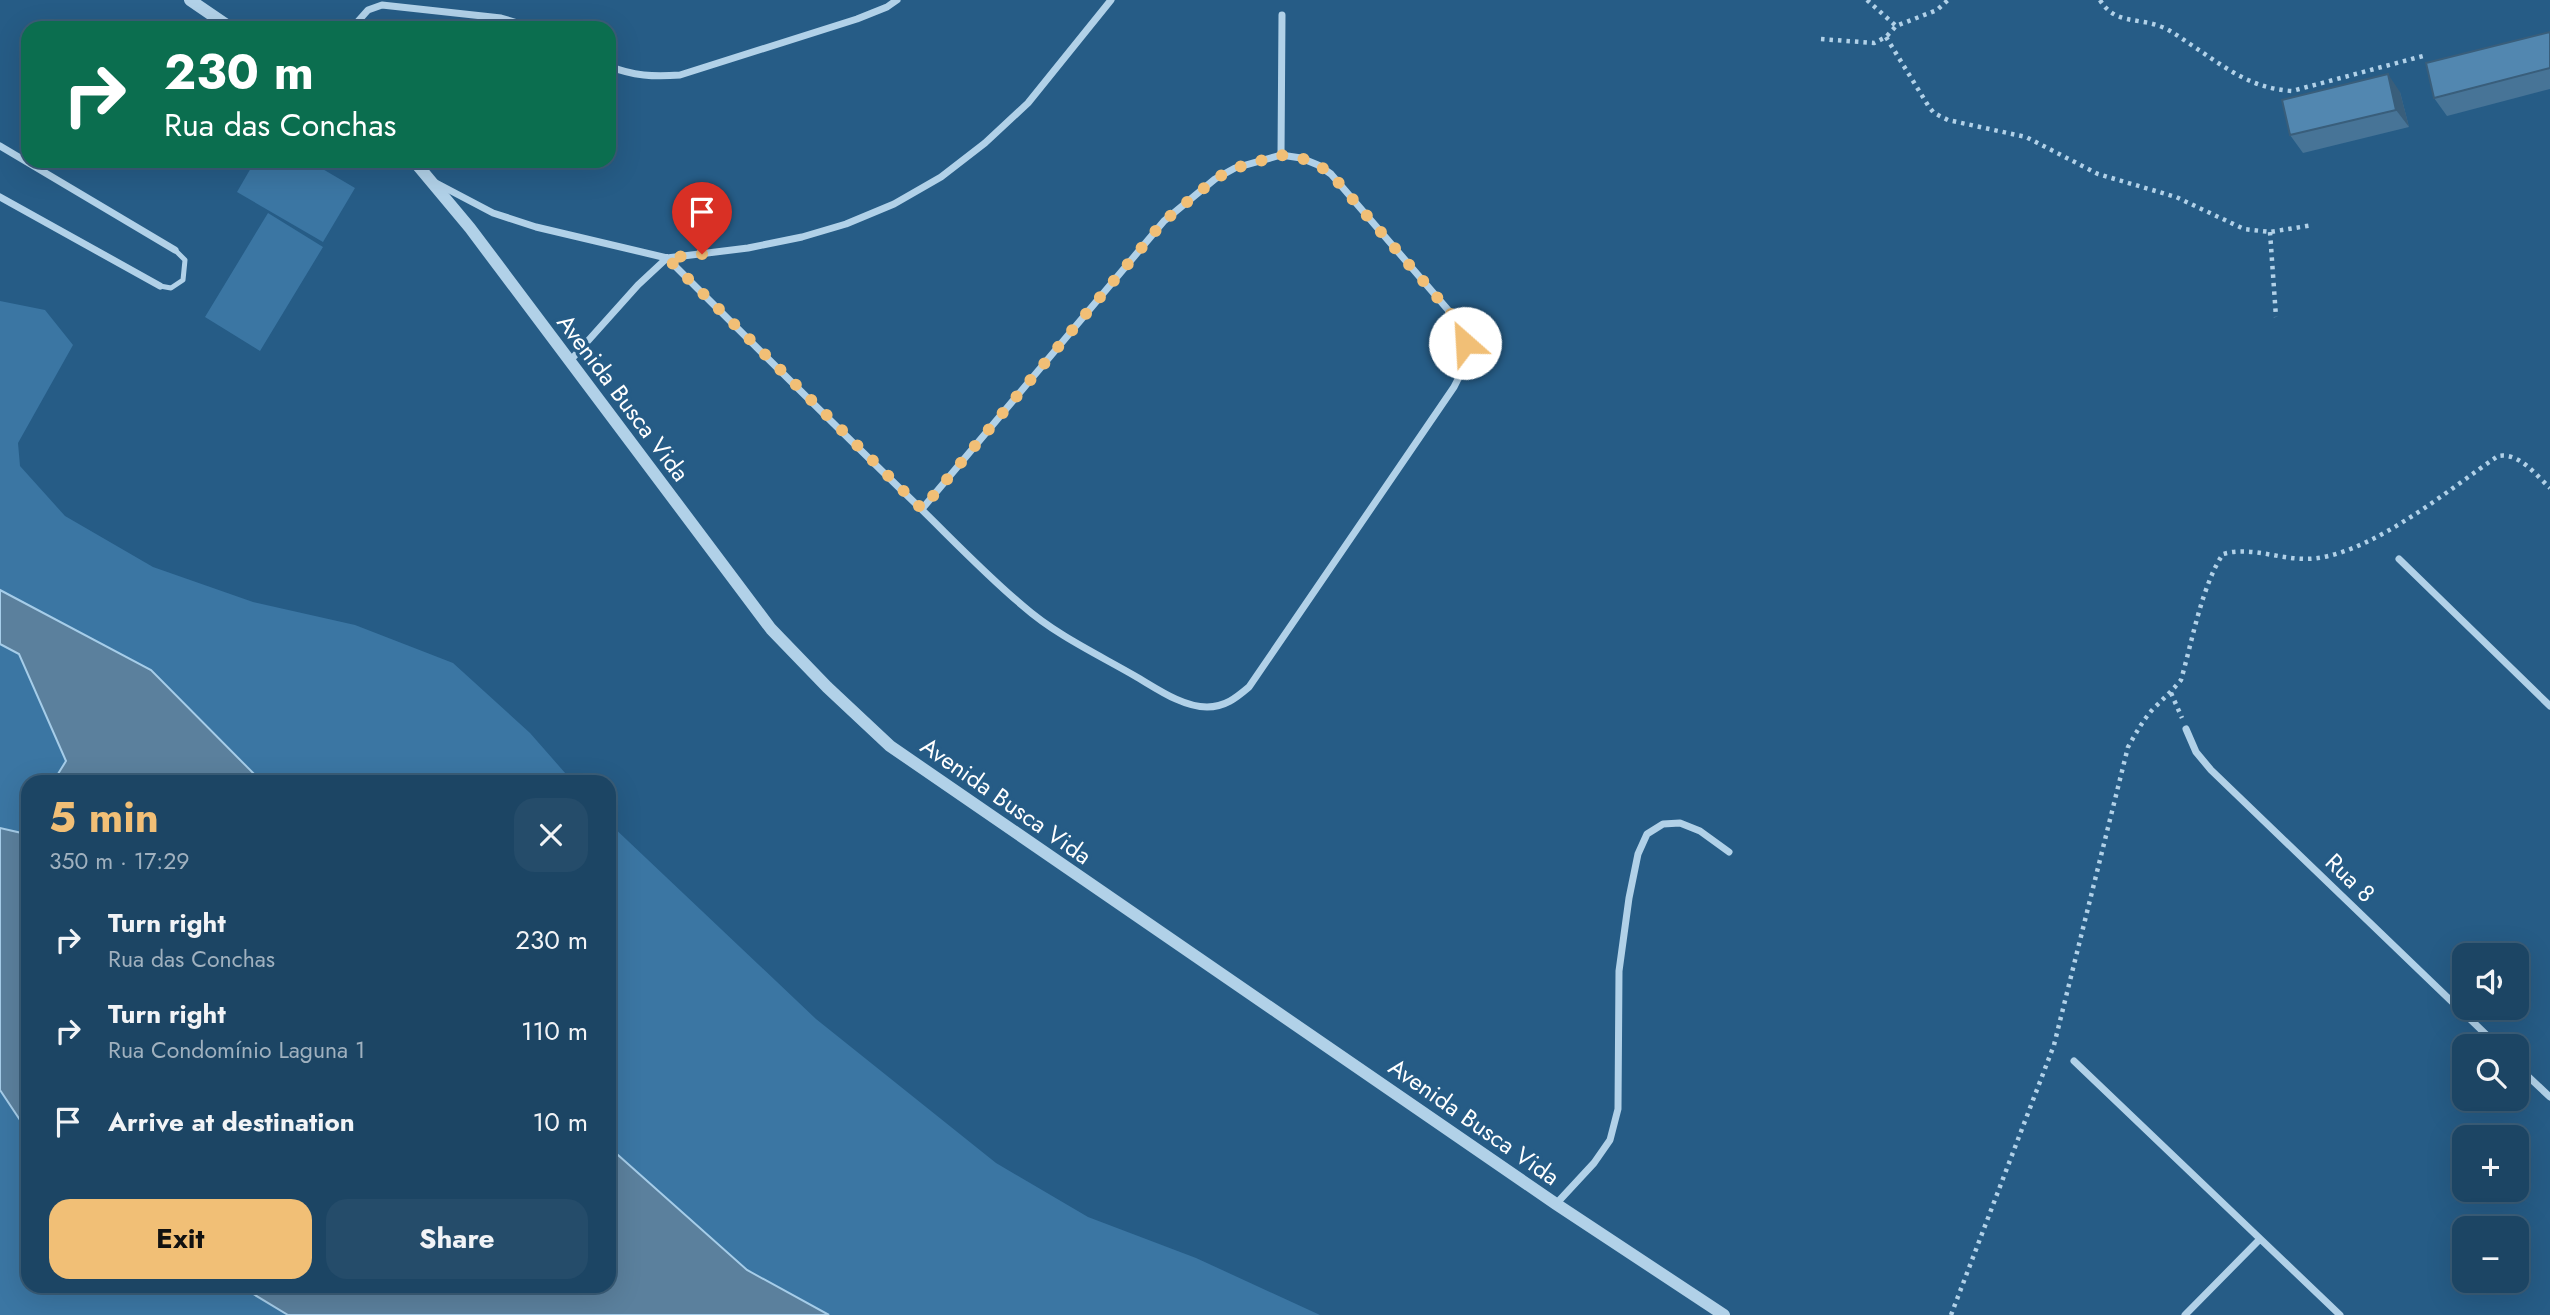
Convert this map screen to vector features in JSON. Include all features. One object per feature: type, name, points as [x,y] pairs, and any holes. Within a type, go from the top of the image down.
[{"type":"street","points":[[190,0],[221,21]]},
{"type":"street","points":[[616,69],[652,77],[680,75],[710,68],[857,19],[897,0]]},
{"type":"street","points":[[432,181],[493,213],[536,227],[667,258],[748,248],[802,237],[846,224],[894,204],[941,177],[985,143],[1028,103],[1111,0]]},
{"type":"street","points":[[358,21],[368,10],[382,5],[511,21]]},
{"type":"street","points":[[1281,155],[1282,15]]},
{"type":"street","points":[[0,146],[21,158]]},
{"type":"street","points":[[667,258],[922,509],[1024,607],[1067,638],[1167,694],[1186,703],[1204,707],[1220,706],[1235,699],[1249,687],[1454,387],[1466,358],[1461,328],[1331,174],[1301,158],[1281,155],[1235,168],[1215,179],[1164,221],[922,509]]},
{"type":"street","points":[[37,168],[175,250]]},
{"type":"street","name":"Avenida Busca Vida","points":[[420,168],[470,228],[771,629],[890,746],[1556,1204],[1724,1315]]},
{"type":"street","points":[[0,197],[160,286]]},
{"type":"street","points":[[569,362],[638,285],[667,258]]},
{"type":"street","points":[[2399,559],[2550,706]]},
{"type":"street","name":"Rua 8","points":[[2186,729],[2196,752],[2211,770],[2486,1034]]},
{"type":"street","points":[[1556,1204],[1594,1163],[1609,1140],[1618,1110],[1619,971],[1629,898],[1638,854],[1647,834],[1663,824],[1680,823],[1700,831],[1729,852]]},
{"type":"street","points":[[2074,1061],[2340,1315]]},
{"type":"street","points":[[2529,1077],[2550,1097]]},
{"type":"street","points":[[2185,1315],[2259,1240]]},
{"type":"lane","points":[[160,286],[172,288],[183,280],[185,260],[175,250]]},
{"type":"path","points":[[1867,0],[1896,26]]},
{"type":"path","points":[[1821,39],[1874,43],[1886,37],[1896,26],[1937,10],[1948,0]]},
{"type":"path","points":[[2100,0],[2107,12],[2126,20],[2144,21],[2165,28],[2247,82],[2277,90],[2292,91],[2423,56]]},
{"type":"path","points":[[1886,37],[1934,113],[1948,120],[2026,137],[2098,174],[2176,197],[2244,229],[2270,232],[2313,225]]},
{"type":"path","points":[[2270,232],[2276,317]]},
{"type":"path","points":[[1951,1315],[2054,1045],[2128,747],[2139,726],[2180,680],[2208,587],[2222,554],[2233,551],[2286,559],[2316,559],[2351,551],[2384,533],[2498,456],[2507,454],[2519,460],[2550,488]]},
{"type":"path","points":[[2171,693],[2186,729]]},
{"type":"shaded area","points":[[251,168],[321,168],[355,188],[323,242],[237,192]]},
{"type":"shaded area","points":[[268,213],[323,247],[260,351],[205,317]]},
{"type":"shaded area","points":[[0,301],[45,310],[73,345],[18,443],[20,466],[65,516],[153,567],[253,602],[355,625],[453,663],[530,733],[567,775],[255,775],[151,670],[0,590]]},
{"type":"shaded area","points":[[0,590],[151,670],[255,775],[57,775],[66,761],[19,654],[0,644]]},
{"type":"shaded area","points":[[0,644],[19,654],[66,762],[58,775],[21,775],[21,833],[0,828]]},
{"type":"shaded area","points":[[0,828],[21,833],[21,1122],[0,1090]]},
{"type":"shaded area","points":[[616,830],[816,1019],[996,1163],[1088,1217],[1196,1258],[1320,1315],[829,1315],[747,1270],[616,1153]]},
{"type":"shaded area","points":[[0,1090],[21,1122],[21,1293],[252,1293],[288,1315],[0,1315]]},
{"type":"shaded area","points":[[616,1153],[747,1270],[829,1315],[288,1315],[252,1293],[616,1293]]},
{"type":"building","points":[[2550,32],[2550,68],[2434,98],[2426,63]]},
{"type":"building","points":[[2388,74],[2396,110],[2290,135],[2282,100]]},
{"type":"route","points":[[702,254],[667,258],[922,509],[1164,221],[1215,179],[1235,168],[1281,155],[1301,158],[1331,174],[1449,311],[1461,328],[1465,343]]}]
